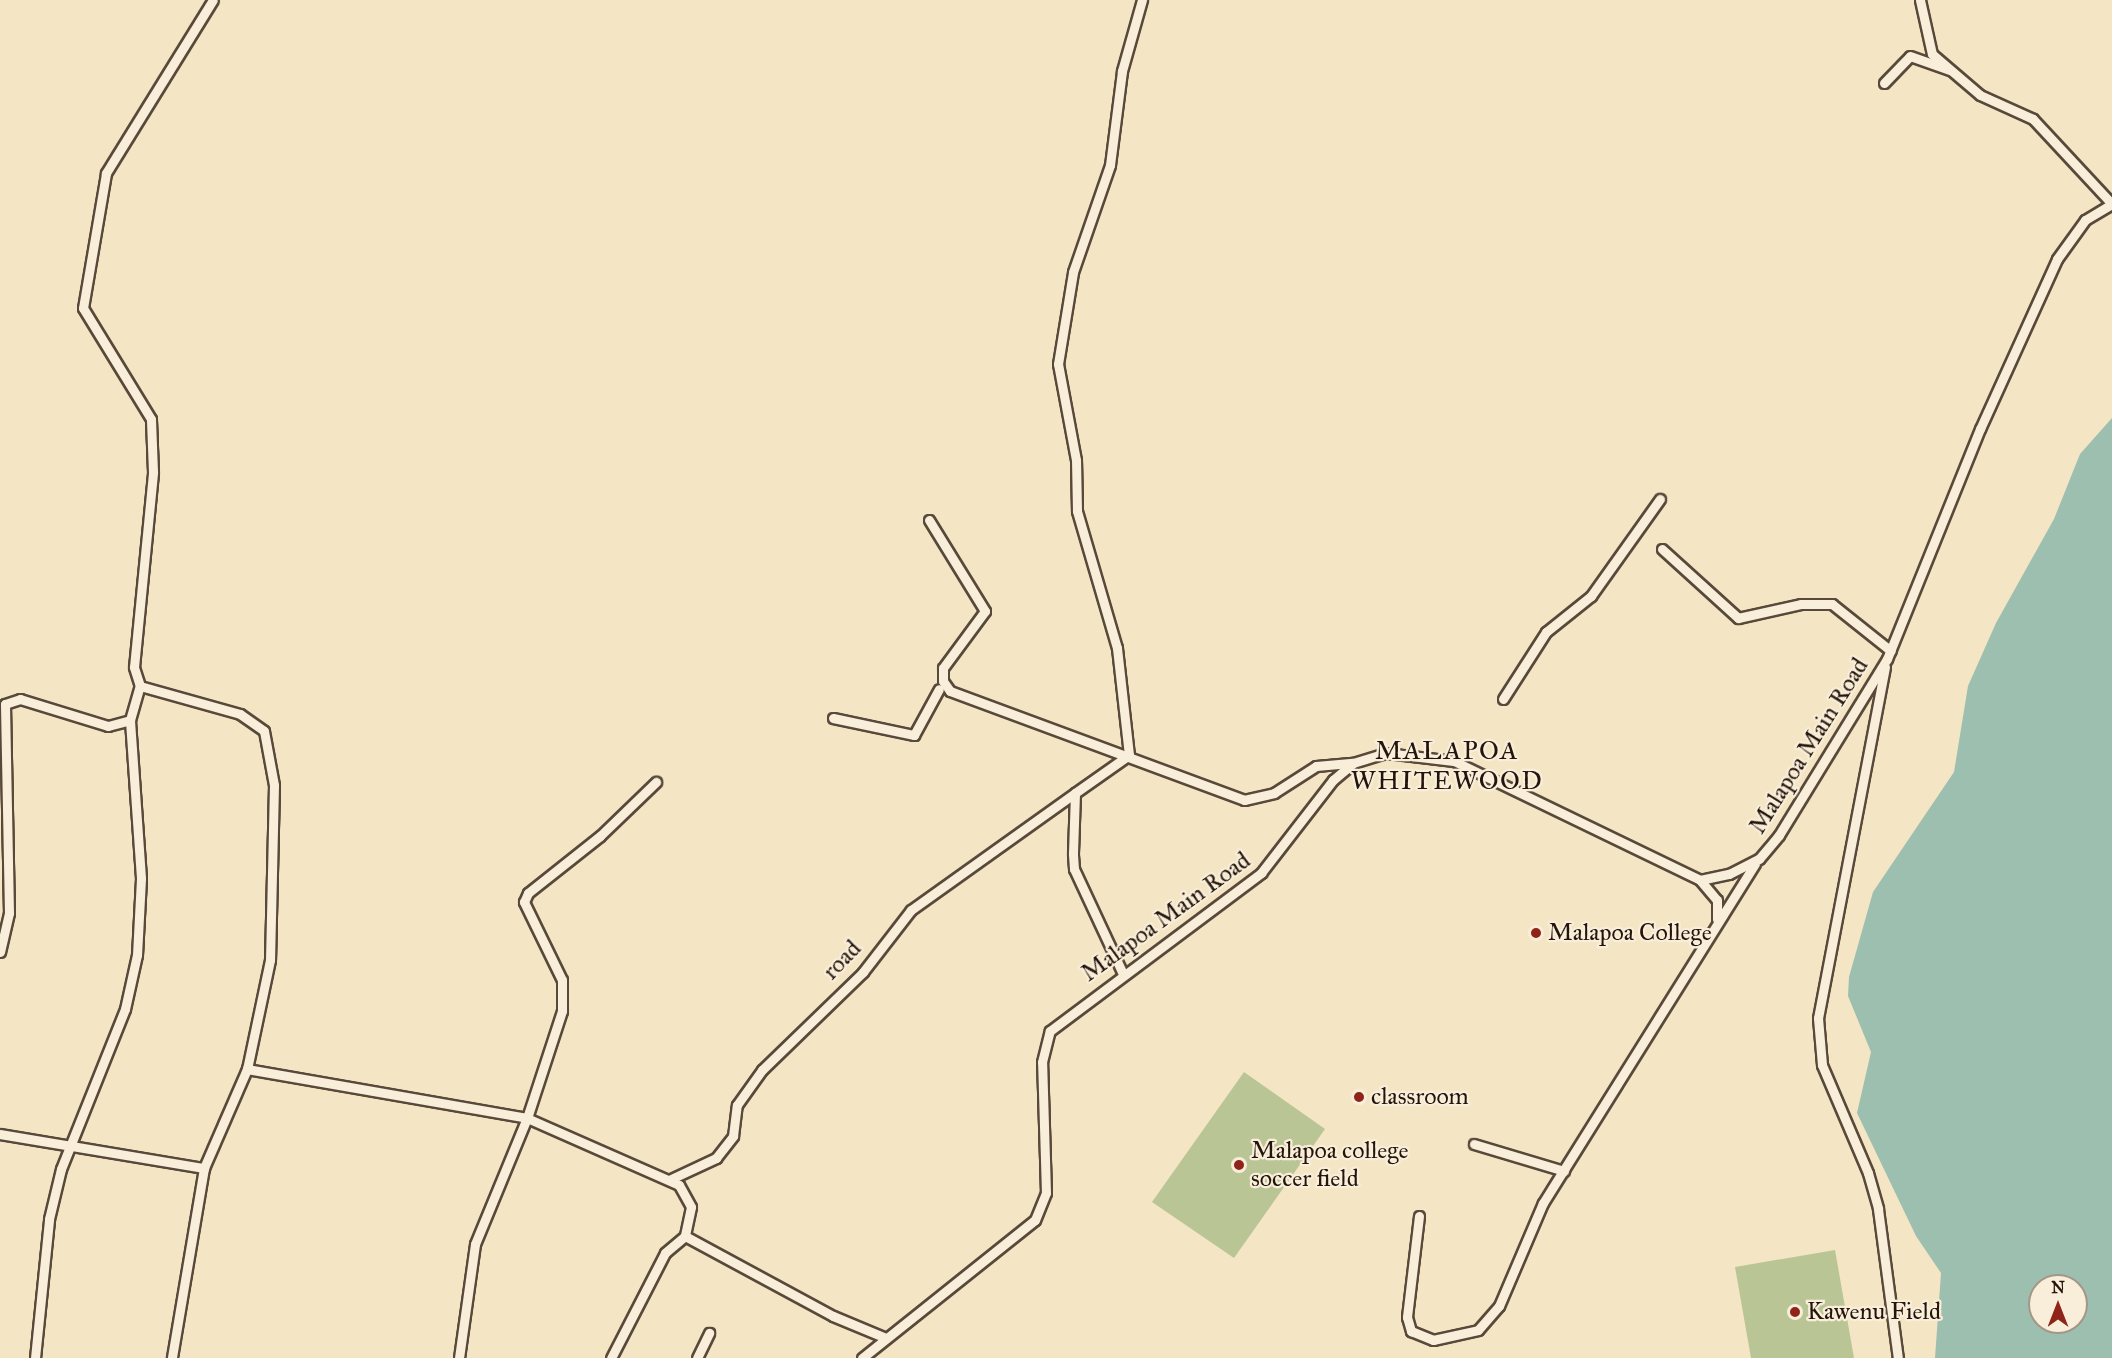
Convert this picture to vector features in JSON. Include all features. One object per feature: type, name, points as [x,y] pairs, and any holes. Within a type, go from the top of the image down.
[{"type":"street","points":[[35,1358],[49,1219],[71,1147],[125,1008],[137,955],[141,878],[130,720],[140,686],[134,667],[153,472],[151,419],[83,308],[106,172],[213,0]]},
{"type":"street","points":[[1129,755],[1117,648],[1077,511],[1076,460],[1058,364],[1073,272],[1110,165],[1122,70],[1142,0]]},
{"type":"street","points":[[1920,0],[1932,54],[1980,95],[2033,119],[2112,204]]},
{"type":"street","points":[[1884,83],[1910,56],[1950,70]]},
{"type":"street","name":"Malapoa Main Road","points":[[862,1358],[1011,1245],[1035,1220],[1046,1193],[1046,1040],[1058,1023],[1261,873],[1333,780],[1353,763],[1392,753],[1454,761],[1700,880],[1759,859],[1785,826],[1889,655],[1980,429],[2057,259],[2085,219],[2112,204]]},
{"type":"street","points":[[1503,699],[1546,632],[1591,596],[1660,499]]},
{"type":"street","points":[[929,520],[985,611],[947,662],[942,675],[946,686],[1244,801],[1274,793],[1316,766],[1353,763]]},
{"type":"street","points":[[1662,549],[1738,618],[1801,604],[1832,604],[1889,655],[1844,861],[1818,1018],[1822,1065],[1878,1209],[1898,1358]]},
{"type":"street","points":[[140,686],[240,714],[264,731],[271,756],[270,960],[247,1069],[204,1168],[172,1358]]},
{"type":"street","points":[[833,718],[914,735],[939,689]]},
{"type":"street","points":[[0,952],[9,913],[5,704],[20,699],[108,726],[130,720]]},
{"type":"street","name":"road","points":[[671,1179],[716,1158],[733,1136],[737,1105],[762,1070],[862,972],[911,910],[1129,755]]},
{"type":"street","points":[[459,1358],[475,1244],[527,1118],[563,998],[562,980],[524,902],[528,893],[600,836],[656,782]]},
{"type":"street","points":[[1075,793],[1074,869],[1123,974]]},
{"type":"street","points":[[1419,1216],[1408,1324],[1423,1339],[1470,1333],[1494,1315],[1533,1221],[1759,859]]},
{"type":"street","points":[[1700,880],[1717,900],[1716,925]]},
{"type":"street","points":[[247,1069],[527,1118],[671,1179],[691,1207],[685,1236],[665,1253],[611,1358]]},
{"type":"street","points":[[0,1134],[204,1168]]},
{"type":"street","points":[[1474,1144],[1563,1171]]},
{"type":"street","points":[[685,1236],[825,1312],[886,1338]]},
{"type":"street","points":[[697,1358],[709,1333]]},
{"type":"street","points":[[1470,1333],[1474,1344]]},
{"type":"green space","name":"Malapoa college soccer field","points":[[1244,1072],[1325,1129],[1234,1258],[1152,1202]]},
{"type":"green space","name":"Kawenu Field","points":[[1835,1250],[1854,1358],[1751,1358],[1735,1267]]},
{"type":"shaded area","points":[[2112,418],[2112,1358],[1935,1358],[1941,1273],[1916,1236],[1857,1113],[1871,1052],[1848,996],[1849,977],[1873,892],[1954,772],[1968,686],[1996,623],[2054,519],[2080,454]]},
{"type":"place","name":"Malapoa College","points":[[1536,933]]},
{"type":"place","name":"classroom","points":[[1359,1097]]},
{"type":"place","name":"Malapoa college soccer field","points":[[1239,1165]]},
{"type":"place","name":"Kawenu Field","points":[[1795,1312]]},
{"type":"district","name":"MALAPOA WHITEWOOD","points":[[1447,766]]}]
